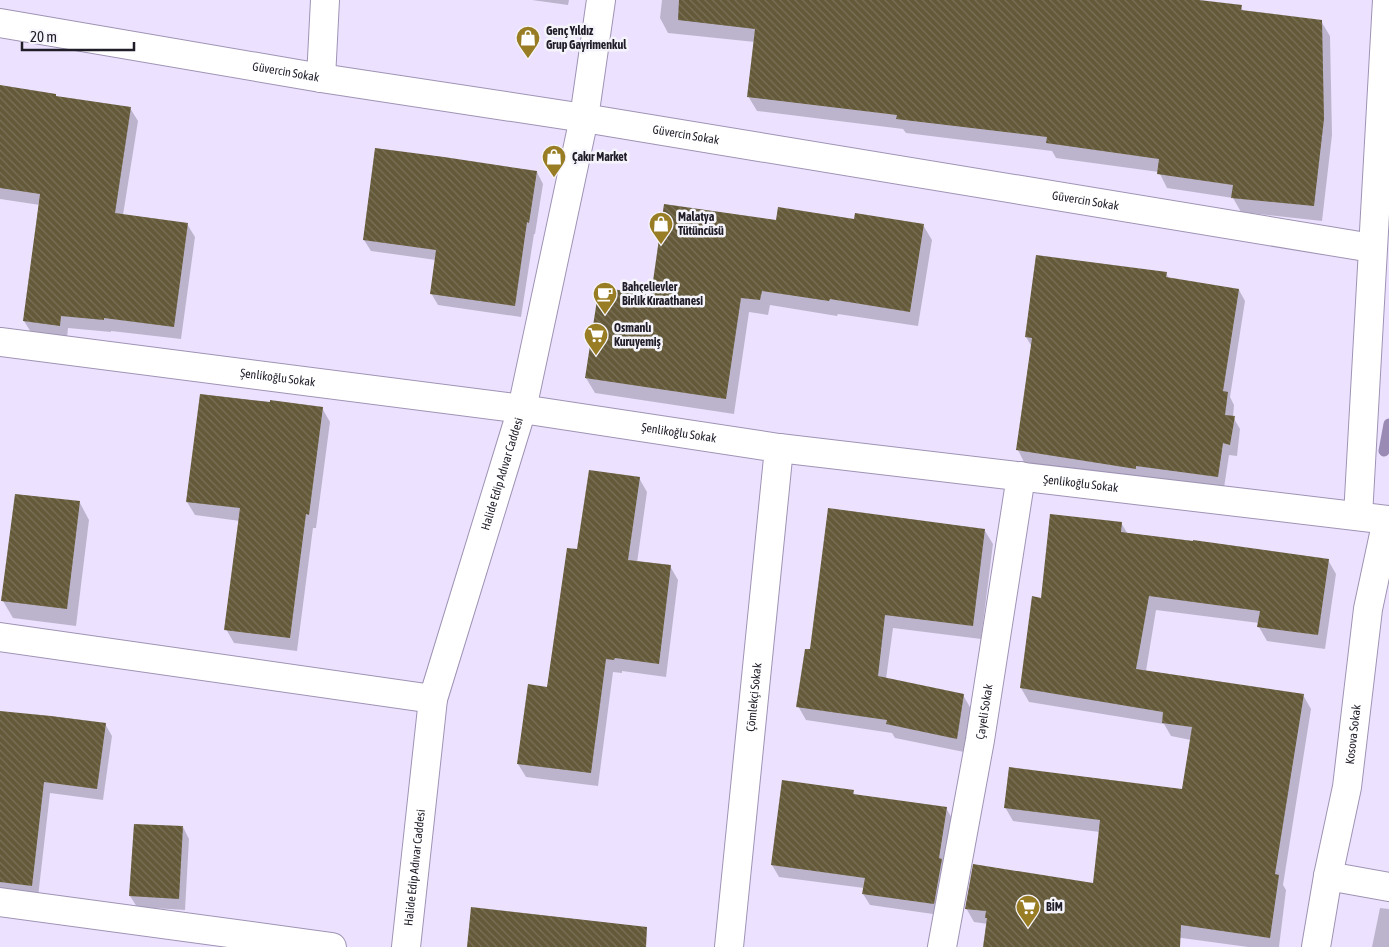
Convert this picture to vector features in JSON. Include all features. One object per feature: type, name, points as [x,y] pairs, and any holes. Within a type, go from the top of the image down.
[{"type":"street","points":[[321,78],[325,0]]},
{"type":"street","name":"Halide Edip Adıvar Caddesi","points":[[406,947],[433,699],[522,409],[584,118],[601,0]]},
{"type":"street","points":[[1358,516],[1386,0]]},
{"type":"street","name":"Güvercin Sokak","points":[[0,23],[321,78],[584,118],[1372,248]]},
{"type":"street","name":"Şenlikoğlu Sokak","points":[[0,342],[522,409],[779,448],[1388,520]]},
{"type":"street","name":"Çömlekçi Sokak","points":[[729,947],[779,448]]},
{"type":"street","name":"Çayeli Sokak","points":[[942,947],[980,740],[1021,476]]},
{"type":"street","name":"Kosova Sokak","points":[[1316,947],[1346,787],[1368,608],[1388,520]]},
{"type":"street","points":[[0,637],[433,699]]},
{"type":"street","points":[[1328,876],[1389,887]]},
{"type":"street","points":[[0,902],[332,947]]},
{"type":"building","points":[[679,0],[1199,0],[1242,5],[1241,10],[1322,20],[1324,119],[1314,206],[1231,198],[1233,185],[1157,174],[1159,159],[1046,143],[1047,137],[896,119],[897,115],[747,97],[755,29],[678,20]]},
{"type":"building","points":[[0,85],[56,94],[56,96],[131,107],[115,213],[188,223],[174,327],[104,318],[104,320],[61,316],[60,326],[23,321],[40,194],[0,188]]},
{"type":"building","points":[[375,148],[537,171],[529,223],[527,222],[515,306],[430,294],[436,250],[363,240]]},
{"type":"building","points":[[664,204],[776,220],[778,207],[854,219],[855,213],[924,224],[910,312],[830,299],[829,301],[762,291],[760,300],[741,298],[726,399],[585,378],[599,287],[651,295]]},
{"type":"building","points":[[1036,255],[1167,272],[1166,277],[1239,289],[1223,391],[1228,392],[1225,415],[1235,416],[1230,445],[1223,443],[1218,477],[1136,466],[1136,469],[1016,450],[1032,338],[1025,337]]},
{"type":"building","points":[[200,394],[323,407],[309,515],[306,514],[290,638],[224,630],[240,508],[186,502]]},
{"type":"building","points":[[589,470],[640,477],[628,560],[671,565],[659,664],[615,658],[614,660],[606,659],[591,773],[517,764],[528,684],[547,687],[567,548],[577,549]]},
{"type":"building","points":[[15,494],[80,501],[67,609],[1,601]]},
{"type":"building","points":[[828,508],[985,529],[973,626],[885,615],[878,676],[964,694],[957,739],[886,724],[887,720],[796,707],[805,649],[810,649]]},
{"type":"building","points":[[1050,514],[1122,522],[1121,532],[1329,559],[1318,635],[1257,627],[1260,611],[1149,596],[1136,669],[1304,694],[1275,874],[1279,875],[1270,938],[1181,925],[1180,947],[983,947],[987,918],[985,918],[986,911],[965,909],[973,864],[1093,883],[1100,820],[1004,808],[1009,767],[1182,789],[1192,727],[1162,723],[1163,712],[1020,688],[1032,596],[1041,598]]},
{"type":"building","points":[[0,711],[106,723],[97,789],[44,782],[32,886],[0,882]]},
{"type":"building","points":[[782,780],[854,790],[853,794],[947,807],[939,858],[942,859],[934,904],[862,894],[865,878],[771,865]]},
{"type":"building","points":[[134,824],[183,826],[179,899],[129,896]]},
{"type":"building","points":[[471,907],[647,927],[646,947],[467,947]]},
{"type":"waterway","points":[[1384,451],[1389,424]]},
{"type":"place","name":"Genç Yıldız Grup Gayrimenkul","points":[[528,59]]},
{"type":"place","name":"Çakır Market","points":[[554,178]]},
{"type":"place","name":"Malatya Tütüncüsü","points":[[661,245]]},
{"type":"place","name":"Bahçelievler Birlik Kıraathanesi","points":[[605,315]]},
{"type":"place","name":"Osmanlı Kuruyemiş","points":[[596,356]]},
{"type":"place","name":"BİM","points":[[1028,928]]}]
